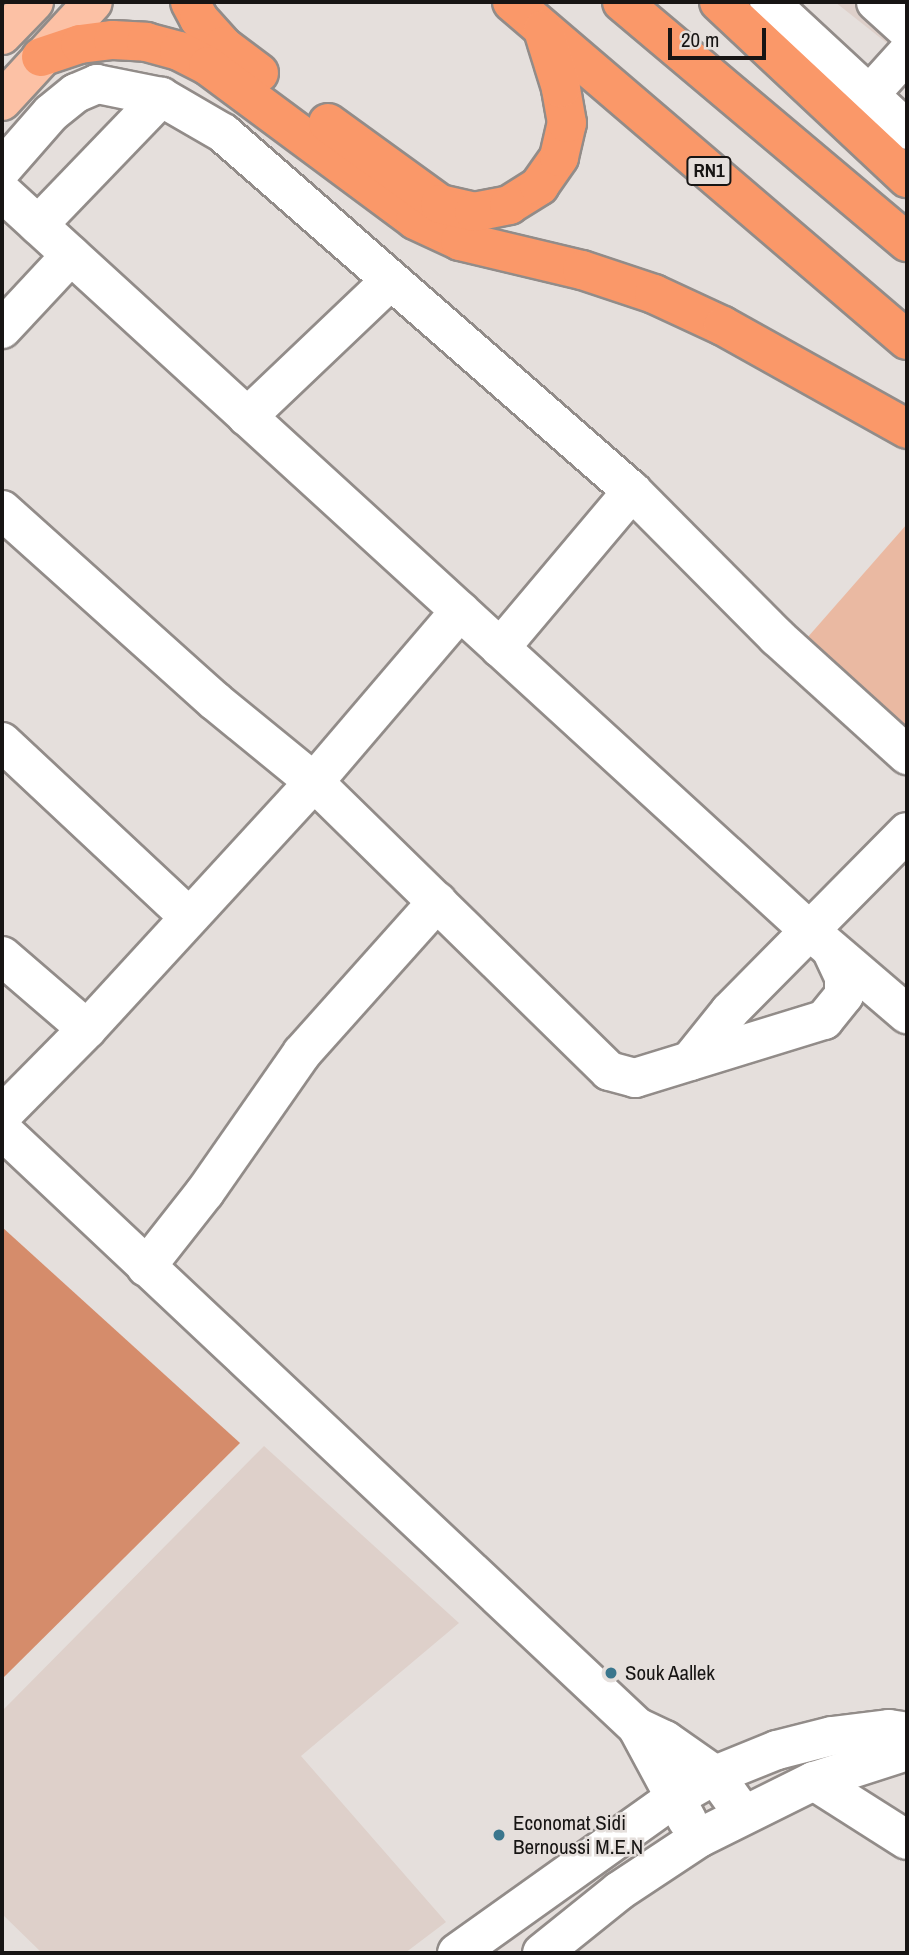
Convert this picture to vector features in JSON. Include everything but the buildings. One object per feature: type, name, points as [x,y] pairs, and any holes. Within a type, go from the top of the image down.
[{"type":"highway","points":[[190,2],[199,19],[223,46],[440,204],[474,212],[509,205],[538,186],[559,158],[566,123],[561,88],[543,30]]},
{"type":"highway","name":"RN1","points":[[512,2],[907,340]]},
{"type":"highway","points":[[622,2],[907,242]]},
{"type":"highway","points":[[719,2],[907,178]]},
{"type":"highway","points":[[41,57],[80,44],[113,40],[146,42],[179,51],[208,66],[415,220],[460,241],[582,270],[654,294],[723,326],[907,429]]},
{"type":"main road","points":[[2,101],[93,2]]},
{"type":"street","points":[[769,2],[907,130]]},
{"type":"street","points":[[876,2],[907,30]]},
{"type":"street","points":[[870,93],[907,53]]},
{"type":"street","points":[[2,169],[51,113],[87,86],[114,85],[161,97],[223,133],[632,491],[777,637],[907,755]]},
{"type":"street","points":[[38,225],[161,97]]},
{"type":"street","points":[[2,192],[821,941],[907,1014]]},
{"type":"street","points":[[2,329],[71,255]]},
{"type":"street","points":[[247,417],[390,281]]},
{"type":"street","points":[[500,648],[632,491]]},
{"type":"street","points":[[2,510],[215,701],[314,782],[610,1071],[635,1078],[824,1020],[844,995],[844,977],[821,941]]},
{"type":"street","points":[[2,1115],[87,1029],[314,782],[460,611]]},
{"type":"street","points":[[2,742],[189,917]]},
{"type":"street","points":[[690,1061],[730,1011],[821,941],[907,832]]},
{"type":"street","points":[[146,1267],[205,1192],[302,1053],[437,902]]},
{"type":"street","points":[[2,956],[87,1029]]},
{"type":"street","points":[[2,1130],[637,1727],[664,1740],[715,1775],[743,1814]]},
{"type":"street","points":[[637,1727],[673,1799],[699,1838]]},
{"type":"street","points":[[457,1953],[673,1799],[715,1775],[777,1750],[832,1736],[889,1729],[907,1732]]},
{"type":"street","points":[[542,1953],[619,1891],[699,1838],[743,1814],[814,1782],[907,1751]]},
{"type":"street","points":[[814,1782],[907,1840]]},
{"type":"shaded area","points":[[835,2],[907,2],[907,59]]},
{"type":"shaded area","points":[[907,524],[907,743],[800,646]]},
{"type":"shaded area","points":[[2,1227],[240,1443],[2,1679]]},
{"type":"shaded area","points":[[264,1446],[459,1623],[301,1756],[446,1922],[405,1953],[42,1953],[2,1914],[2,1711]]},
{"type":"place","name":"Souk Aallek","points":[[611,1673]]},
{"type":"place","name":"Economat Sidi Bernoussi M.E.N","points":[[499,1835]]}]
